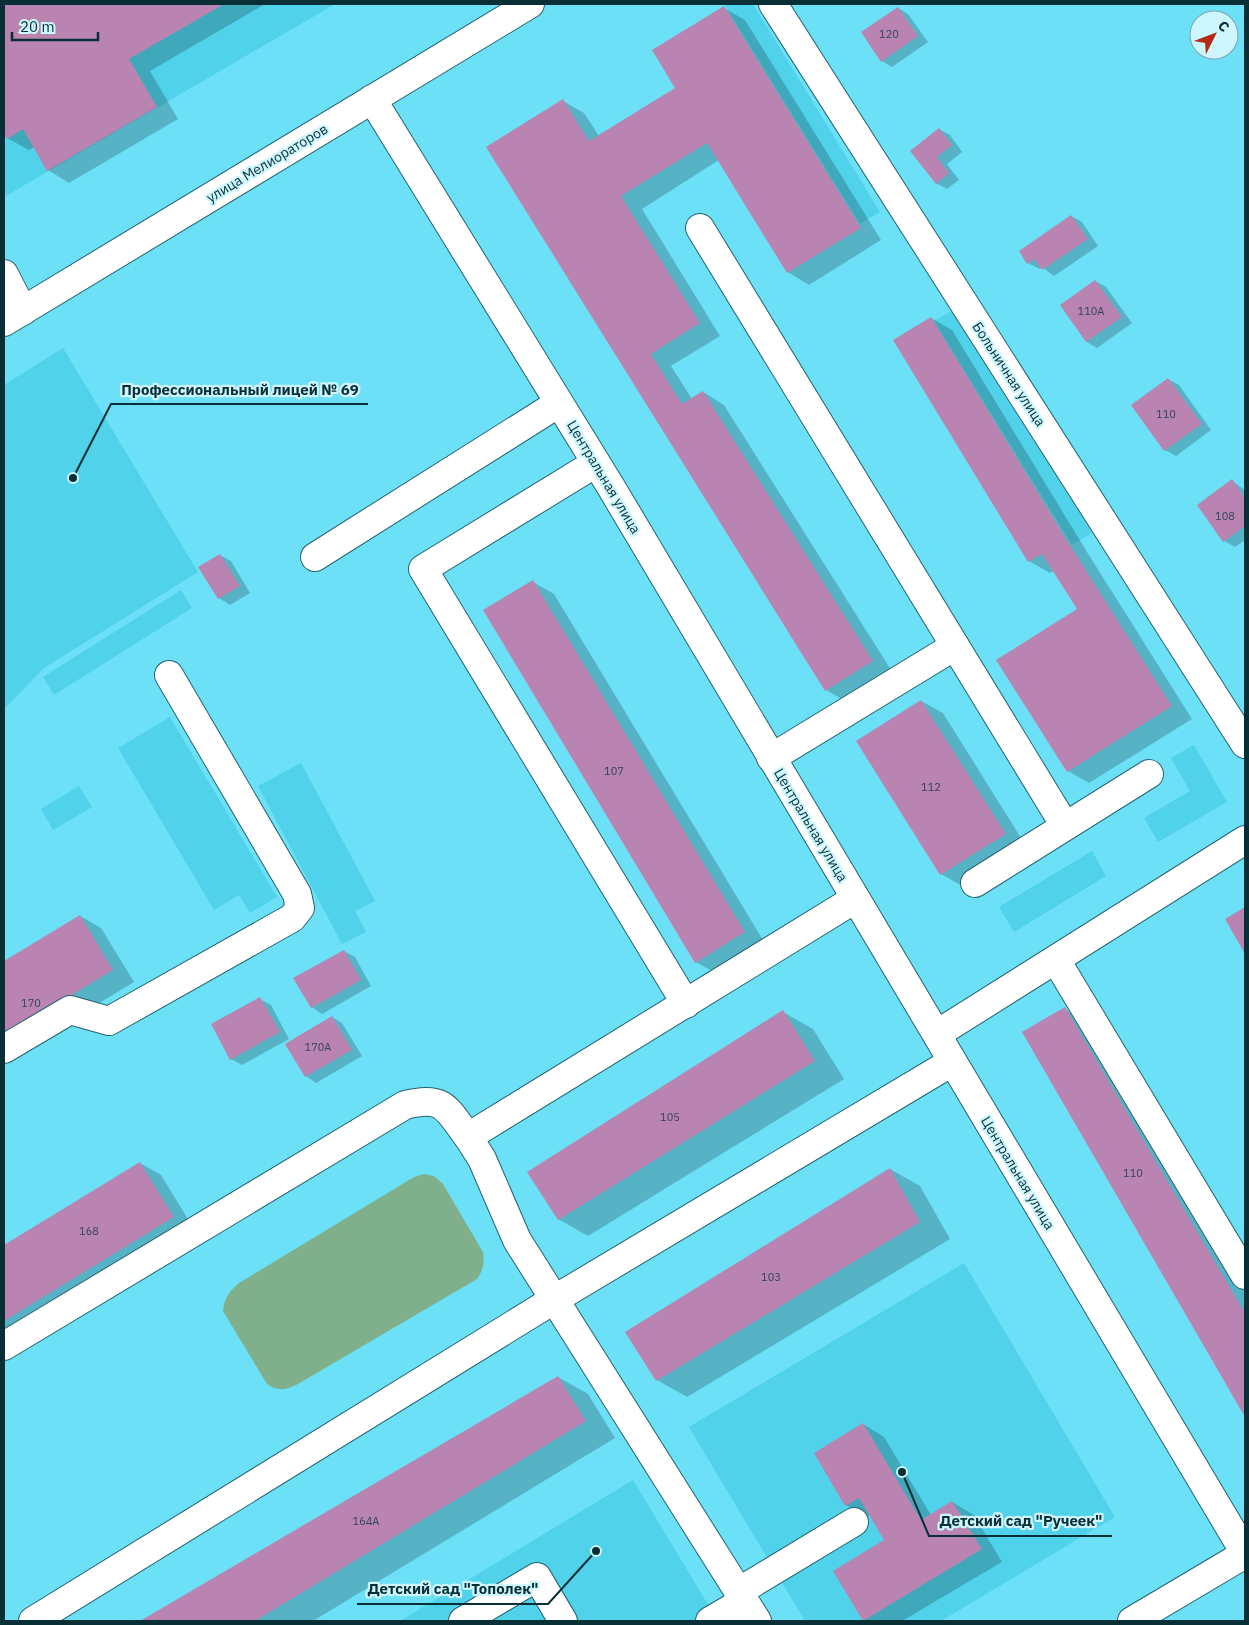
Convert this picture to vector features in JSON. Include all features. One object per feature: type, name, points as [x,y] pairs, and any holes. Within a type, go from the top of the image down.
[{"type":"street","name":"улица Мелиораторов","points":[[13,316],[530,4]]},
{"type":"street","name":"Больничная улица","points":[[772,4],[1245,744]]},
{"type":"street","name":"Центральная улица","points":[[372,99],[596,463],[1245,1554]]},
{"type":"street","points":[[700,228],[1066,826]]},
{"type":"street","points":[[4,274],[13,316]]},
{"type":"street","points":[[315,557],[559,403]]},
{"type":"street","points":[[596,463],[423,569],[686,1004]]},
{"type":"street","points":[[771,758],[955,646]]},
{"type":"street","points":[[4,1049],[70,1010],[109,1021],[292,918],[300,908],[298,894],[169,675]]},
{"type":"street","points":[[975,883],[1149,774]]},
{"type":"street","points":[[937,1034],[1245,840]]},
{"type":"street","points":[[468,1137],[855,899]]},
{"type":"street","points":[[1056,960],[1245,1275]]},
{"type":"street","points":[[33,1621],[555,1298],[952,1062]]},
{"type":"street","points":[[4,1346],[405,1105],[426,1100],[446,1107],[482,1159],[497,1198],[517,1240],[746,1605]]},
{"type":"street","points":[[710,1621],[746,1605],[854,1522]]},
{"type":"street","points":[[1132,1621],[1245,1554]]},
{"type":"street","points":[[464,1621],[537,1577],[563,1621]]},
{"type":"shaded area","points":[[4,4],[335,4],[4,197]]},
{"type":"shaded area","points":[[724,4],[753,4],[880,212],[860,224]]},
{"type":"shaded area","points":[[955,309],[1092,533],[1072,545],[934,321]]},
{"type":"shaded area","points":[[63,348],[198,572],[44,668],[4,709],[4,385]]},
{"type":"shaded area","points":[[181,590],[192,608],[54,695],[43,677]]},
{"type":"shaded area","points":[[170,717],[277,897],[250,913],[239,895],[214,910],[118,748]]},
{"type":"shaded area","points":[[1194,745],[1227,802],[1158,842],[1144,818],[1190,791],[1171,758]]},
{"type":"shaded area","points":[[301,763],[375,901],[355,911],[366,932],[342,944],[258,786]]},
{"type":"shaded area","points":[[79,786],[92,807],[53,830],[41,809]]},
{"type":"shaded area","points":[[1092,851],[1106,876],[1014,932],[999,907]]},
{"type":"shaded area","points":[[964,1263],[1115,1517],[941,1621],[805,1621],[689,1427]]},
{"type":"shaded area","points":[[633,1480],[718,1621],[400,1621]]},
{"type":"green space","points":[[424,1174],[434,1176],[443,1184],[483,1252],[483,1266],[477,1279],[290,1388],[275,1388],[267,1384],[223,1311],[230,1292],[239,1283],[414,1177]]},
{"type":"building","points":[[4,4],[224,4],[129,59],[157,107],[47,171],[23,129],[7,139],[4,134]]},
{"type":"building","points":[[724,6],[861,228],[787,273],[707,143],[621,196],[700,323],[651,354],[682,404],[703,391],[873,661],[825,691],[486,147],[563,99],[589,141],[675,88],[652,50]]},
{"type":"building","points":[[898,7],[918,36],[881,62],[861,32]]},
{"type":"building","points":[[939,128],[952,145],[937,157],[949,173],[936,184],[910,151]]},
{"type":"building","points":[[1071,215],[1088,239],[1042,270],[1034,259],[1027,264],[1019,251]]},
{"type":"building","points":[[1095,280],[1122,317],[1086,342],[1060,305]]},
{"type":"building","points":[[931,317],[1066,539],[1172,706],[1067,772],[996,660],[1077,609],[1042,554],[1028,562],[893,340]]},
{"type":"building","points":[[1168,378],[1202,424],[1164,451],[1131,405]]},
{"type":"building","points":[[1232,479],[1245,498],[1245,526],[1223,542],[1197,505]]},
{"type":"building","points":[[220,554],[240,586],[218,599],[198,567]]},
{"type":"building","points":[[533,580],[745,932],[695,963],[483,610]]},
{"type":"building","points":[[921,700],[1006,834],[940,875],[856,741]]},
{"type":"building","points":[[1245,907],[1245,954],[1225,919]]},
{"type":"building","points":[[80,915],[113,970],[4,1036],[4,961]]},
{"type":"building","points":[[344,950],[361,980],[311,1008],[293,978]]},
{"type":"building","points":[[260,997],[280,1032],[230,1060],[211,1024]]},
{"type":"building","points":[[1065,1007],[1245,1313],[1245,1417],[1022,1032]]},
{"type":"building","points":[[783,1010],[815,1061],[558,1220],[527,1172]]},
{"type":"building","points":[[332,1016],[352,1050],[305,1077],[285,1044]]},
{"type":"building","points":[[140,1162],[174,1217],[4,1321],[4,1245]]},
{"type":"building","points":[[890,1168],[920,1222],[656,1381],[625,1332]]},
{"type":"building","points":[[558,1376],[586,1421],[255,1621],[140,1621]]},
{"type":"building","points":[[863,1423],[921,1520],[952,1501],[982,1549],[863,1621],[833,1571],[884,1540],[859,1498],[845,1506],[814,1453]]},
{"type":"place","name":"Профессиональный лицей № 69","points":[[73,478]]},
{"type":"place","name":"Детский сад \"Ручеек\"","points":[[902,1472]]},
{"type":"place","name":"Детский сад \"Тополек\"","points":[[596,1551]]}]
